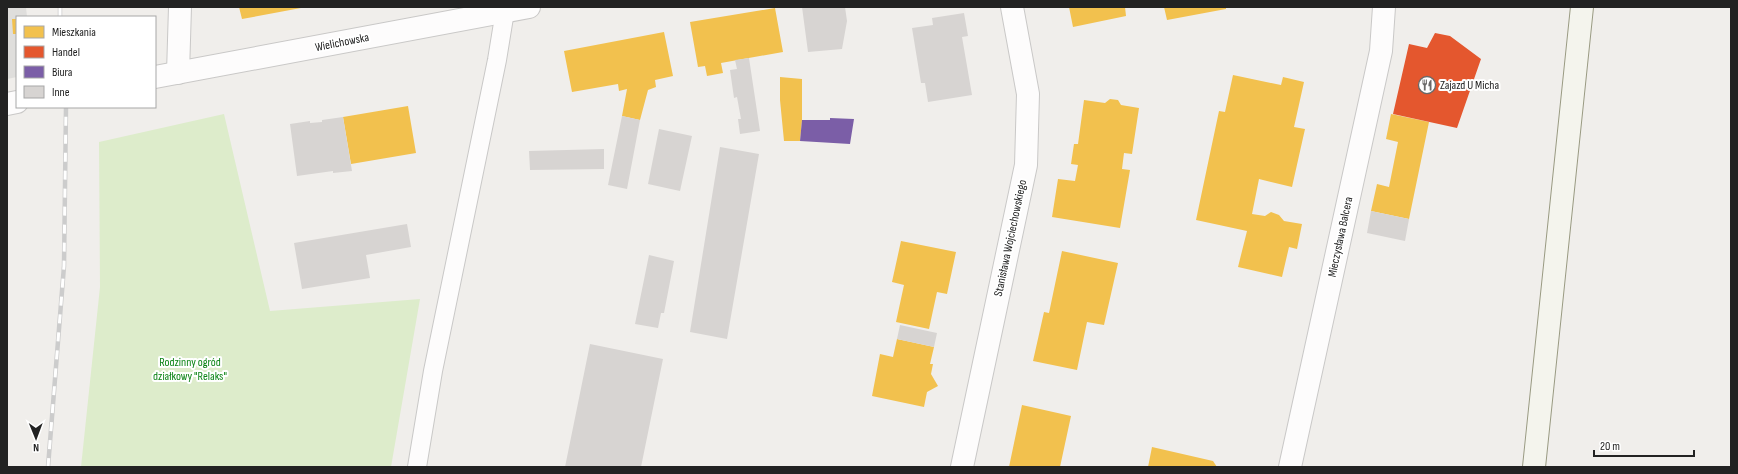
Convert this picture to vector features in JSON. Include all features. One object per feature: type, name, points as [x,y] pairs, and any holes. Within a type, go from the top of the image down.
[{"type":"main road","points":[[1534,467],[1582,7]]},
{"type":"street","points":[[178,73],[180,7]]},
{"type":"street","name":"Wielichowska","points":[[156,78],[529,7]]},
{"type":"street","name":"Stanisława Wojciechowskiego","points":[[962,467],[1026,165],[1028,94],[1012,7]]},
{"type":"street","name":"Mieczysława Balcera","points":[[1290,467],[1380,51],[1384,7]]},
{"type":"lane","points":[[417,467],[433,371],[497,60],[505,11]]},
{"type":"shaded area","points":[[7,7],[26,7],[27,16],[16,16],[16,77],[7,79]]},
{"type":"green space","name":"Rodzinny ogród działkowy \"Relaks\"","points":[[224,114],[270,311],[420,299],[391,467],[81,467],[100,287],[99,142]]},
{"type":"building: Mieszkania","points":[[239,7],[301,7],[301,8],[242,19]]},
{"type":"building: Mieszkania","points":[[1069,7],[1125,7],[1126,16],[1073,27]]},
{"type":"building: Mieszkania","points":[[1164,7],[1226,7],[1226,9],[1167,20]]},
{"type":"building: Mieszkania","points":[[775,8],[783,52],[721,63],[723,73],[707,76],[705,66],[698,67],[690,22]]},
{"type":"building: Mieszkania","points":[[12,19],[16,19],[16,34],[13,34]]},
{"type":"building: Mieszkania","points":[[664,32],[673,76],[655,80],[656,87],[648,90],[640,120],[622,116],[627,89],[619,91],[618,84],[572,92],[564,51]]},
{"type":"building: Mieszkania","points":[[1233,75],[1281,85],[1283,77],[1304,82],[1294,127],[1305,129],[1292,187],[1259,179],[1252,214],[1265,216],[1271,212],[1279,215],[1284,221],[1302,224],[1297,249],[1289,247],[1282,277],[1238,267],[1247,231],[1196,220],[1219,111],[1225,112]]},
{"type":"building: Mieszkania","points":[[780,77],[802,79],[802,120],[800,141],[784,141],[780,100]]},
{"type":"building: Mieszkania","points":[[1110,99],[1118,100],[1121,105],[1139,108],[1132,154],[1124,153],[1122,169],[1130,170],[1120,228],[1052,217],[1058,179],[1075,181],[1078,165],[1071,164],[1074,144],[1078,144],[1084,100],[1105,103]]},
{"type":"building: Mieszkania","points":[[408,106],[416,153],[351,164],[343,117]]},
{"type":"building: Mieszkania","points":[[1391,114],[1429,122],[1409,219],[1371,211],[1377,184],[1389,187],[1398,142],[1386,139]]},
{"type":"building: Mieszkania","points":[[901,241],[956,252],[947,294],[937,292],[929,329],[896,322],[904,285],[892,282]]},
{"type":"building: Mieszkania","points":[[1062,251],[1118,263],[1104,325],[1087,322],[1077,370],[1033,361],[1044,312],[1049,313]]},
{"type":"building: Mieszkania","points":[[897,339],[934,347],[930,364],[933,364],[931,374],[938,386],[927,392],[924,407],[872,396],[880,354],[893,357]]},
{"type":"building: Mieszkania","points":[[1022,405],[1071,416],[1060,467],[1009,467]]},
{"type":"building: Mieszkania","points":[[1152,447],[1213,461],[1217,467],[1148,467]]},
{"type":"building: Handel","points":[[1435,33],[1450,36],[1481,59],[1457,128],[1393,114],[1409,44],[1427,48]]},
{"type":"building: Biura","points":[[830,118],[854,119],[850,144],[800,141],[802,120],[830,120]]},
{"type":"building: Inne","points":[[802,7],[845,7],[847,21],[842,49],[808,52]]},
{"type":"building: Inne","points":[[964,13],[968,36],[962,37],[972,95],[928,102],[925,83],[921,83],[912,28],[933,25],[932,18]]},
{"type":"building: Inne","points":[[749,58],[760,131],[740,134],[738,119],[741,119],[737,97],[734,98],[730,70],[737,69],[735,60]]},
{"type":"building: Inne","points":[[622,116],[640,120],[627,189],[608,185]]},
{"type":"building: Inne","points":[[343,117],[352,171],[333,173],[333,171],[297,176],[290,124],[310,121],[310,123],[322,122],[322,120]]},
{"type":"building: Inne","points":[[659,129],[692,136],[680,191],[648,184]]},
{"type":"building: Inne","points":[[720,147],[759,154],[727,339],[690,332]]},
{"type":"building: Inne","points":[[604,149],[604,169],[530,170],[529,151]]},
{"type":"building: Inne","points":[[1371,211],[1409,219],[1405,241],[1367,233]]},
{"type":"building: Inne","points":[[407,224],[411,247],[366,255],[370,278],[302,289],[294,243]]},
{"type":"building: Inne","points":[[649,255],[674,261],[664,313],[661,313],[658,328],[635,324]]},
{"type":"building: Inne","points":[[900,325],[937,333],[934,347],[897,339]]},
{"type":"building: Inne","points":[[590,344],[663,359],[641,467],[565,467]]},
{"type":"railway","points":[[60,7],[60,16]]},
{"type":"railway","points":[[48,467],[64,266],[66,108]]},
{"type":"place","name":"Zajazd U Micha","points":[[1427,85]]}]
